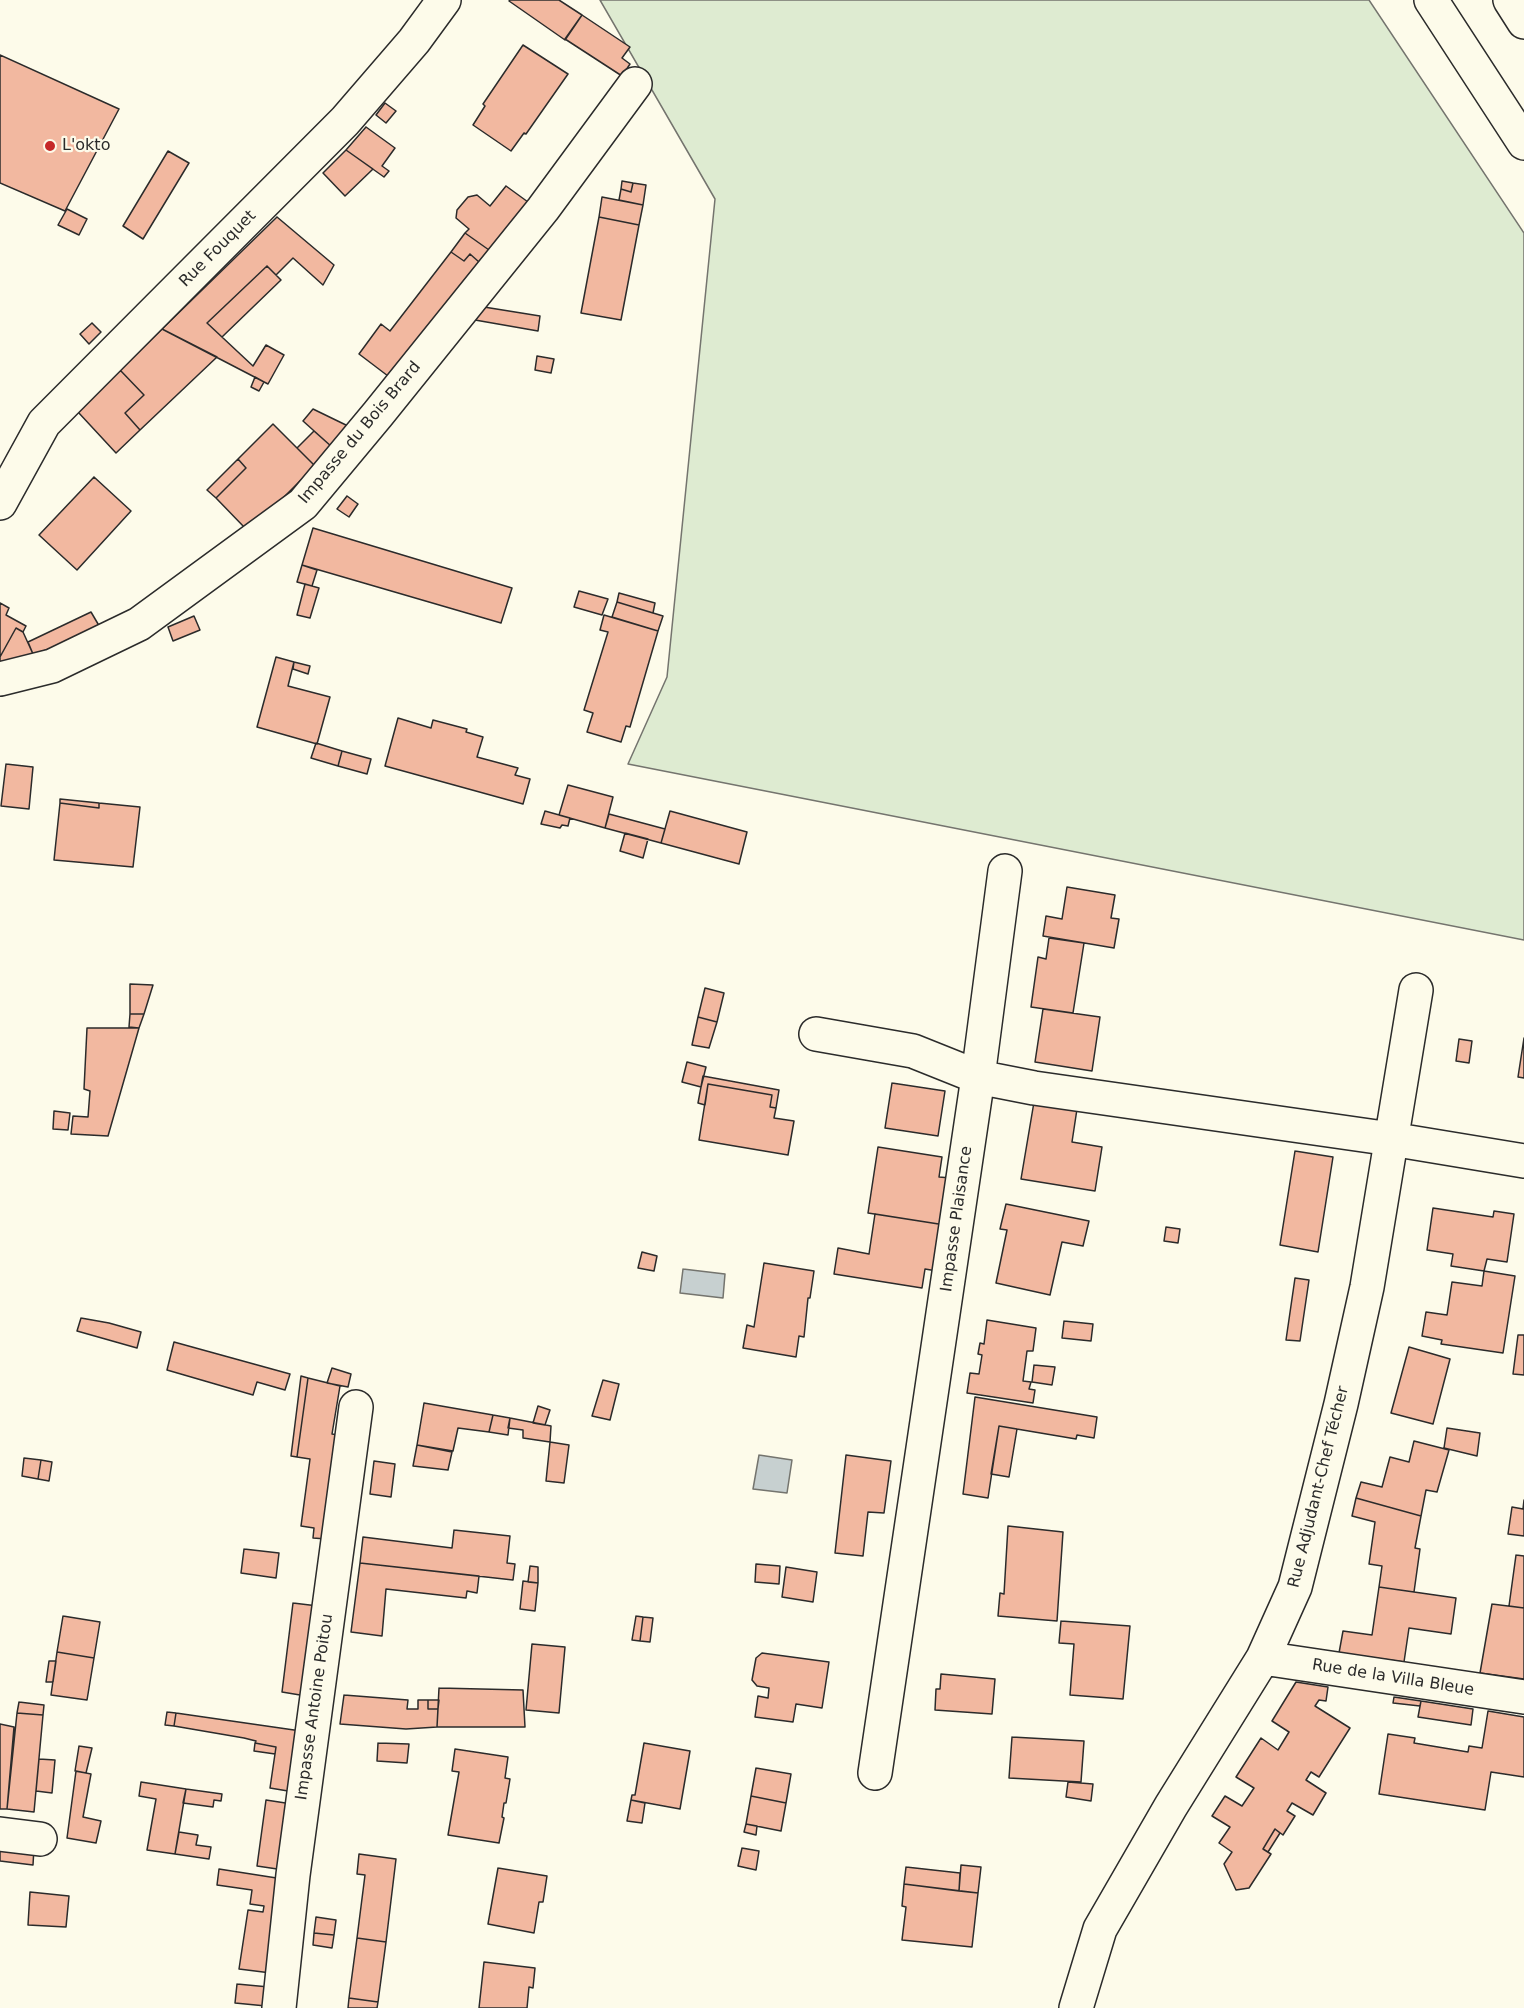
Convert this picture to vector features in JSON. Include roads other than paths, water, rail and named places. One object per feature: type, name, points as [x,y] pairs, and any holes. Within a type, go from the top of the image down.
[{"type":"main road","name":"Rue Fouquet","points":[[0,503],[44,423],[345,121],[414,41],[444,0]]},
{"type":"main road","points":[[1431,0],[1524,143]]},
{"type":"main road","points":[[1510,0],[1524,22]]},
{"type":"main road","name":"Impasse du Bois Brard","points":[[0,679],[52,666],[139,624],[303,504],[543,208],[635,84]]},
{"type":"main road","name":"Impasse Plaisance","points":[[875,1773],[978,1077],[1005,871]]},
{"type":"main road","name":"Rue Adjudant-Chef Técher","points":[[1076,2008],[1100,1929],[1171,1806],[1263,1658],[1294,1587],[1341,1404],[1367,1287],[1416,990]]},
{"type":"main road","points":[[816,1034],[913,1051],[978,1077],[1034,1088],[1391,1139],[1524,1161]]},
{"type":"main road","name":"Impasse Antoine Poitou","points":[[279,2008],[294,1864],[356,1407]]},
{"type":"main road","name":"Rue de la Villa Bleue","points":[[1263,1658],[1524,1697]]},
{"type":"main road","points":[[0,1834],[40,1839]]},
{"type":"place","name":"L'okto","points":[[50,146]]}]
